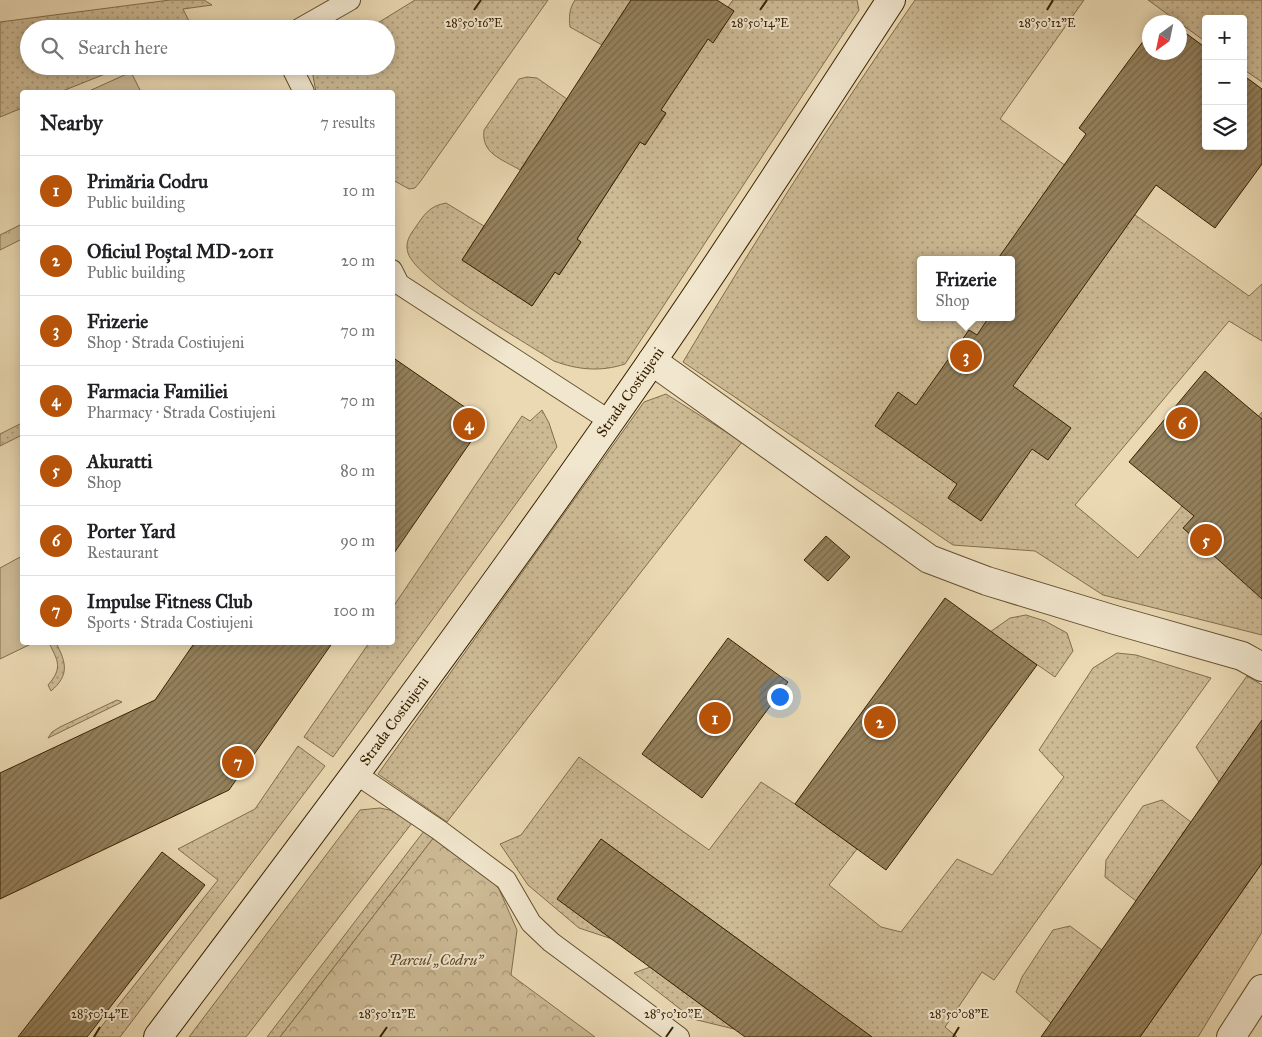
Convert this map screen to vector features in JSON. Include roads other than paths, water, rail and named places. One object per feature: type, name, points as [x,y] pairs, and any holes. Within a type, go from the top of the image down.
[{"type":"street","name":"Strada Costiujeni","points":[[158,1037],[356,774],[610,421],[891,0]]},
{"type":"street","points":[[652,360],[929,559],[987,581],[1242,656],[1262,667]]},
{"type":"street","points":[[1231,1037],[1262,989]]},
{"type":"lane","points":[[314,20],[350,0]]},
{"type":"lane","points":[[296,75],[303,90]]},
{"type":"lane","points":[[395,276],[399,284],[610,421]]},
{"type":"lane","name":"Strada Costiujeni","points":[[356,774],[439,830],[506,880],[531,923],[551,942],[679,1037]]},
{"type":"place","name":"Frizerie","points":[[966,356]]},
{"type":"place","name":"Porter Yard","points":[[1182,423]]},
{"type":"place","name":"Farmacia Familiei","points":[[469,424]]},
{"type":"place","name":"Akuratti","points":[[1206,540]]},
{"type":"place","name":"Primăria Codru","points":[[715,718]]},
{"type":"place","name":"Oficiul Poștal MD-2011","points":[[880,722]]},
{"type":"place","name":"Impulse Fitness Club","points":[[238,762]]},
{"type":"park label","name":"Parcul „Codru”","points":[[436,960]]}]
